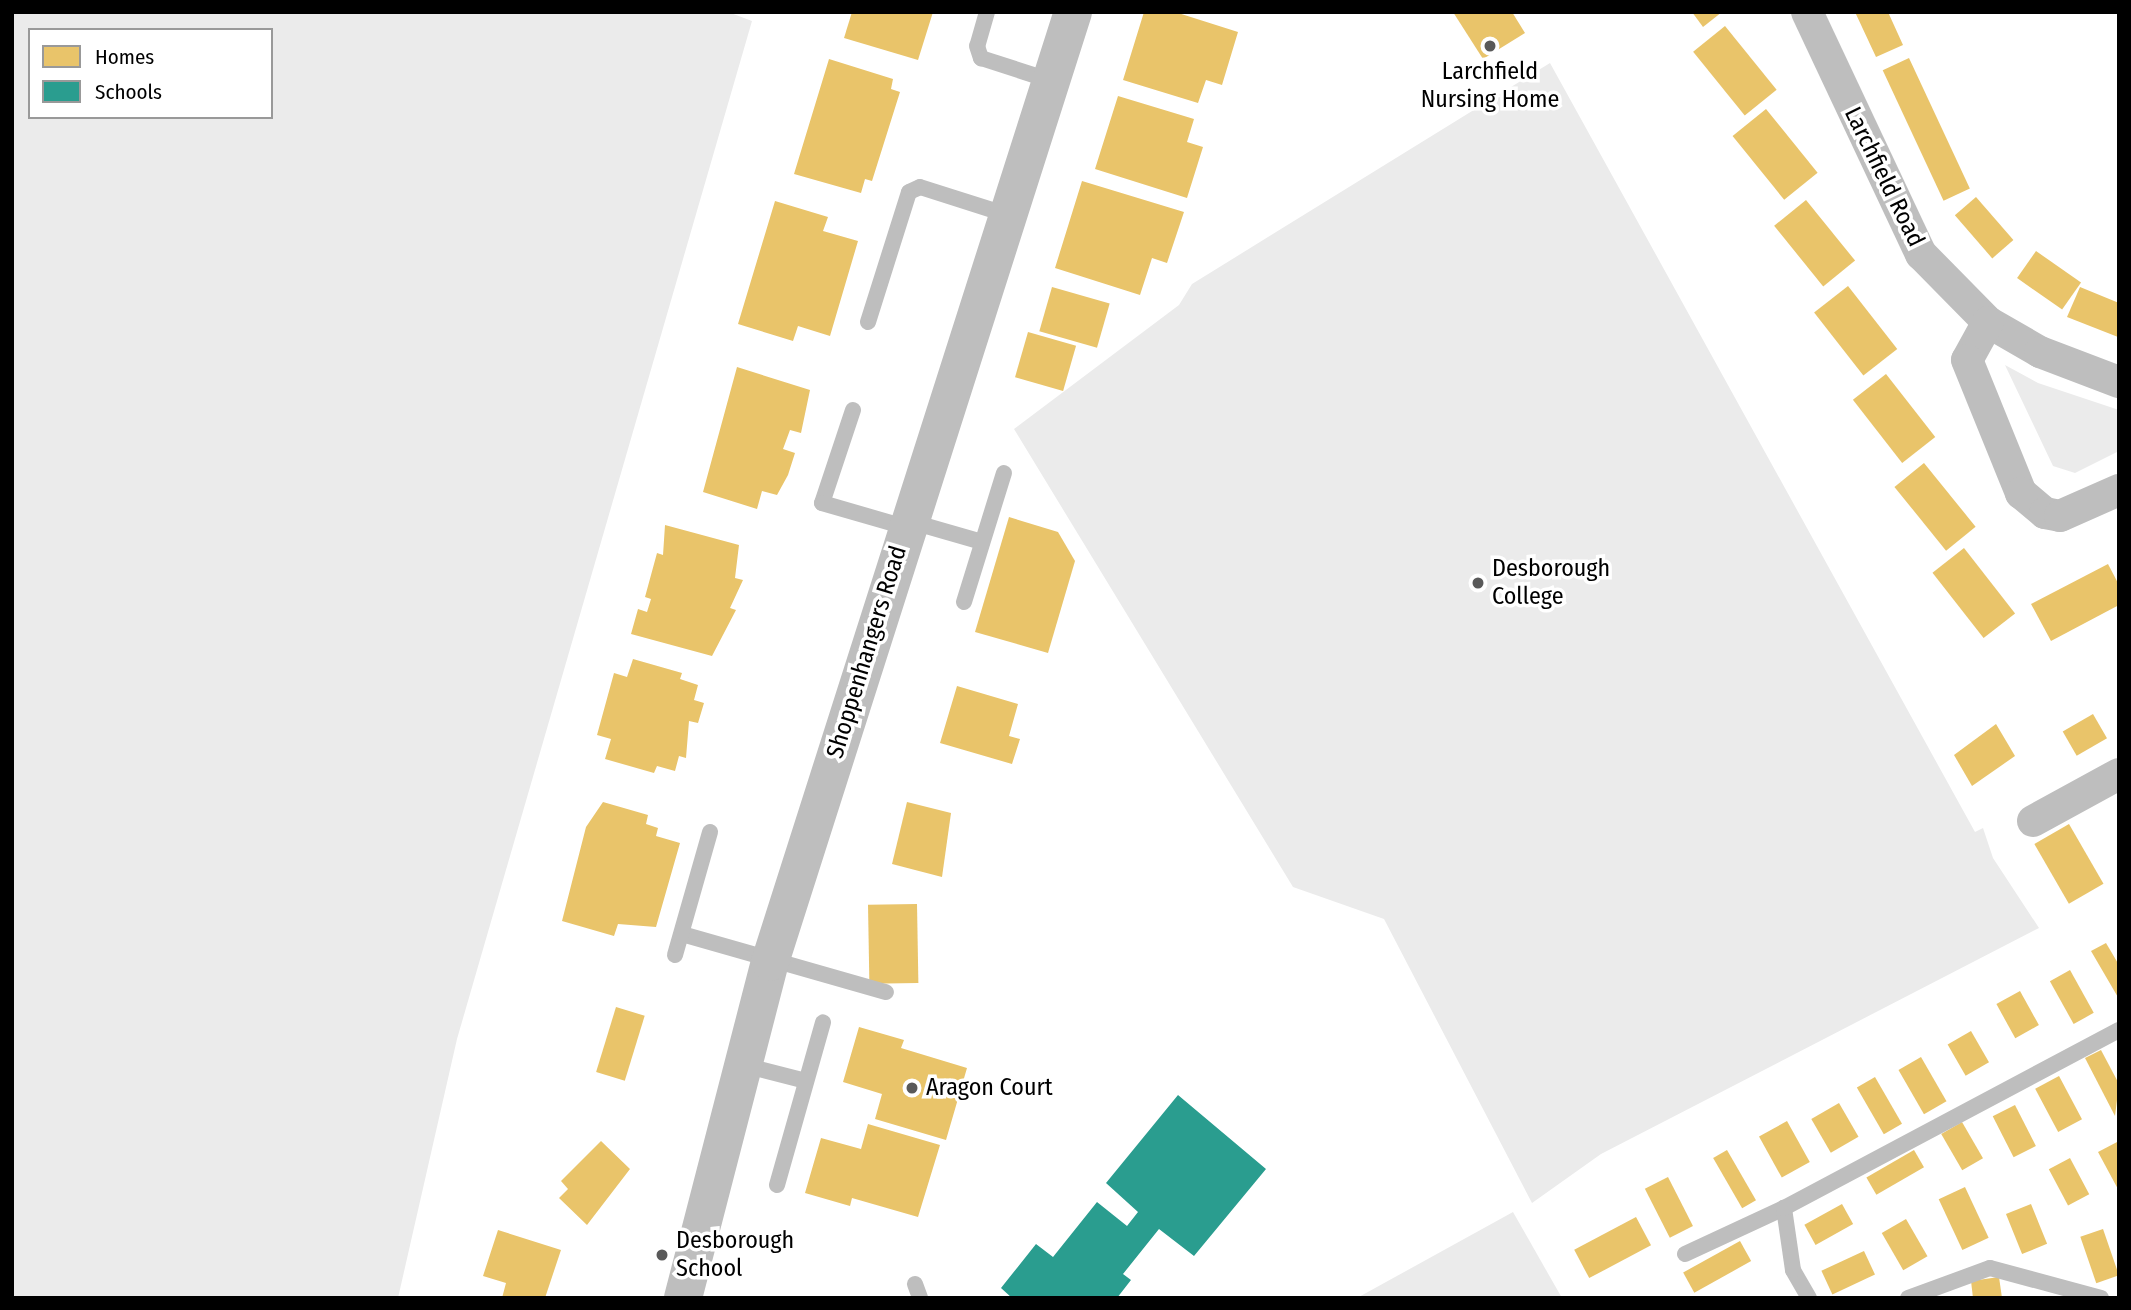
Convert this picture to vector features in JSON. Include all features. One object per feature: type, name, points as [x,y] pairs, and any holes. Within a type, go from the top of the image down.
[{"type":"street","name":"Shoppenhangers Road","points":[[683,1298],[771,962],[906,524],[1011,216],[1073,12]]},
{"type":"street","name":"Larchfield Road","points":[[1807,12],[1921,254],[1989,322],[2040,352],[2119,382]]},
{"type":"street","points":[[1989,322],[1967,360],[2021,493],[2045,513],[2060,516],[2119,490]]},
{"type":"street","points":[[2033,821],[2119,774]]},
{"type":"lane","points":[[987,12],[977,46],[981,58],[1052,81]]},
{"type":"lane","points":[[867,322],[909,192],[920,187],[1011,216]]},
{"type":"lane","points":[[853,410],[822,503],[982,542]]},
{"type":"lane","points":[[964,602],[1004,473]]},
{"type":"lane","points":[[676,955],[710,832]]},
{"type":"lane","points":[[682,934],[771,962],[886,992]]},
{"type":"lane","points":[[777,1185],[823,1022]]},
{"type":"lane","points":[[1685,1254],[1784,1208],[2119,1030]]},
{"type":"lane","points":[[744,1065],[806,1081]]},
{"type":"lane","points":[[1784,1208],[1793,1270],[1809,1298]]},
{"type":"lane","points":[[1908,1298],[1990,1268],[2101,1298],[2119,1297]]},
{"type":"shaded area","points":[[12,12],[728,12],[752,21],[457,1039],[398,1298],[12,1298]]},
{"type":"shaded area","name":"Desborough College","points":[[1550,63],[1975,832],[1983,828],[1993,858],[2039,928],[1601,1154],[1532,1203],[1384,919],[1293,887],[1014,429],[1179,305],[1192,284]]},
{"type":"shaded area","points":[[2005,365],[2038,383],[2119,410],[2119,451],[2075,473],[2053,466]]},
{"type":"shaded area","points":[[1513,1212],[1562,1298],[1357,1298]]},
{"type":"building: Homes","points":[[852,12],[933,12],[918,60],[844,38]]},
{"type":"building: Homes","points":[[1144,12],[1175,12],[1238,32],[1222,85],[1206,80],[1198,103],[1123,80]]},
{"type":"building: Homes","name":"Larchfield Nursing Home","points":[[1453,12],[1512,12],[1525,33],[1483,59]]},
{"type":"building: Homes","points":[[1692,12],[1722,12],[1703,27]]},
{"type":"building: Homes","points":[[1855,12],[1888,12],[1903,45],[1876,57]]},
{"type":"building: Homes","points":[[1725,26],[1777,90],[1745,116],[1693,52]]},
{"type":"building: Homes","points":[[1909,58],[1970,189],[1944,201],[1883,70]]},
{"type":"building: Homes","points":[[829,59],[893,79],[891,89],[900,92],[872,181],[865,179],[861,193],[794,174]]},
{"type":"building: Homes","points":[[1118,96],[1194,119],[1187,142],[1203,147],[1187,198],[1095,169]]},
{"type":"building: Homes","points":[[1766,109],[1818,173],[1784,200],[1733,136]]},
{"type":"building: Homes","points":[[1082,181],[1184,212],[1167,263],[1152,258],[1140,295],[1055,268]]},
{"type":"building: Homes","points":[[1976,197],[2013,240],[1992,258],[1955,215]]},
{"type":"building: Homes","points":[[1806,200],[1855,261],[1823,286],[1774,226]]},
{"type":"building: Homes","points":[[775,201],[828,217],[823,231],[858,241],[830,336],[798,326],[793,341],[738,324]]},
{"type":"building: Homes","points":[[2036,251],[2081,283],[2062,310],[2017,278]]},
{"type":"building: Homes","points":[[1848,286],[1897,349],[1863,376],[1814,312]]},
{"type":"building: Homes","points":[[1052,287],[1110,304],[1097,348],[1039,331]]},
{"type":"building: Homes","points":[[2080,287],[2119,303],[2118,337],[2067,317]]},
{"type":"building: Homes","points":[[1028,332],[1076,346],[1063,391],[1015,377]]},
{"type":"building: Homes","points":[[737,367],[810,390],[801,433],[790,430],[783,449],[795,453],[788,475],[777,495],[762,491],[757,509],[703,492]]},
{"type":"building: Homes","points":[[1886,374],[1935,437],[1902,463],[1853,400]]},
{"type":"building: Homes","points":[[1924,463],[1976,527],[1946,551],[1894,487]]},
{"type":"building: Homes","points":[[1009,517],[1058,532],[1075,561],[1048,653],[975,632]]},
{"type":"building: Homes","points":[[665,525],[739,545],[735,578],[743,580],[730,608],[736,610],[712,656],[631,634],[638,609],[647,612],[651,599],[645,597],[657,553],[663,555]]},
{"type":"building: Homes","points":[[1964,548],[2015,613],[1984,638],[1932,573]]},
{"type":"building: Homes","points":[[2108,564],[2119,585],[2119,605],[2051,641],[2031,604]]},
{"type":"building: Homes","points":[[633,659],[682,673],[680,679],[698,685],[694,700],[704,703],[698,723],[689,721],[686,758],[679,756],[675,771],[657,766],[654,773],[605,759],[611,739],[597,735],[614,673],[627,677]]},
{"type":"building: Homes","points":[[957,686],[1018,704],[1009,736],[1020,739],[1012,764],[940,743]]},
{"type":"building: Homes","points":[[2093,714],[2107,738],[2077,756],[2063,732]]},
{"type":"building: Homes","points":[[1996,724],[2015,756],[1972,786],[1954,755]]},
{"type":"building: Homes","points":[[603,802],[648,815],[646,824],[658,828],[656,836],[680,843],[656,927],[618,924],[614,936],[562,921],[586,827]]},
{"type":"building: Homes","points":[[907,802],[951,813],[942,877],[892,864]]},
{"type":"building: Homes","points":[[2069,824],[2104,884],[2069,904],[2034,844]]},
{"type":"building: Homes","points":[[917,904],[918,983],[869,984],[868,905]]},
{"type":"building: Homes","points":[[2106,943],[2119,965],[2119,999],[2091,951]]},
{"type":"building: Homes","points":[[2070,970],[2094,1013],[2074,1024],[2050,981]]},
{"type":"building: Homes","points":[[2020,991],[2039,1025],[2015,1038],[1996,1004]]},
{"type":"building: Homes","points":[[616,1007],[645,1016],[625,1081],[596,1072]]},
{"type":"building: Homes","name":"Aragon Court","points":[[859,1027],[904,1040],[901,1048],[967,1068],[946,1140],[875,1119],[882,1094],[843,1082]]},
{"type":"building: Homes","points":[[1971,1031],[1989,1062],[1966,1076],[1948,1044]]},
{"type":"building: Homes","points":[[2101,1050],[2119,1084],[2115,1116],[2085,1058]]},
{"type":"building: Homes","points":[[1921,1057],[1946,1101],[1924,1114],[1898,1070]]},
{"type":"building: Homes","points":[[2059,1076],[2082,1119],[2058,1132],[2035,1089]]},
{"type":"building: Homes","points":[[1875,1077],[1902,1124],[1884,1134],[1857,1088]]},
{"type":"building: Homes","points":[[1839,1103],[1858,1137],[1831,1153],[1811,1119]]},
{"type":"building: Homes","points":[[2015,1105],[2036,1146],[2014,1157],[1993,1116]]},
{"type":"building: Homes","points":[[1787,1121],[1810,1162],[1782,1178],[1759,1137]]},
{"type":"building: Homes","points":[[1962,1122],[1983,1158],[1962,1170],[1941,1134]]},
{"type":"building: Homes","name":"Aragon Court","points":[[868,1124],[940,1145],[918,1217],[852,1198],[850,1206],[805,1193],[821,1138],[861,1149]]},
{"type":"building: Homes","points":[[601,1141],[630,1169],[587,1225],[559,1198],[568,1189],[561,1181]]},
{"type":"building: Homes","points":[[2119,1141],[2119,1191],[2098,1152]]},
{"type":"building: Homes","points":[[1727,1150],[1756,1200],[1742,1208],[1713,1158]]},
{"type":"building: Homes","points":[[1914,1150],[1924,1167],[1876,1195],[1866,1178]]},
{"type":"building: Homes","points":[[2070,1158],[2089,1194],[2068,1205],[2049,1169]]},
{"type":"building: Homes","points":[[1668,1177],[1693,1226],[1670,1238],[1645,1189]]},
{"type":"building: Homes","points":[[1965,1187],[1989,1238],[1962,1250],[1939,1199]]},
{"type":"building: Homes","points":[[1842,1204],[1853,1224],[1816,1245],[1804,1225]]},
{"type":"building: Homes","points":[[2031,1204],[2047,1244],[2022,1254],[2006,1214]]},
{"type":"building: Homes","points":[[1636,1217],[1651,1245],[1589,1278],[1574,1250]]},
{"type":"building: Homes","points":[[1906,1219],[1928,1256],[1903,1270],[1882,1233]]},
{"type":"building: Homes","points":[[2103,1229],[2119,1275],[2096,1283],[2080,1237]]},
{"type":"building: Homes","points":[[498,1230],[561,1250],[545,1298],[502,1298],[506,1283],[483,1276]]},
{"type":"building: Homes","points":[[1740,1241],[1751,1261],[1694,1293],[1683,1273]]},
{"type":"building: Homes","points":[[1864,1251],[1875,1275],[1832,1294],[1821,1271]]},
{"type":"building: Homes","points":[[1999,1277],[2002,1298],[1973,1298],[1971,1281]]},
{"type":"building: Schools","points":[[1178,1095],[1266,1169],[1194,1256],[1159,1229],[1123,1274],[1131,1280],[1117,1298],[1012,1298],[1001,1288],[1036,1244],[1053,1257],[1097,1202],[1127,1226],[1138,1212],[1106,1183]]},
{"type":"place","name":"Larchfield Nursing Home","points":[[1490,46]]},
{"type":"place","name":"Desborough College","points":[[1478,583]]},
{"type":"place","name":"Aragon Court","points":[[912,1088]]},
{"type":"place","name":"Desborough School","points":[[662,1255]]}]
